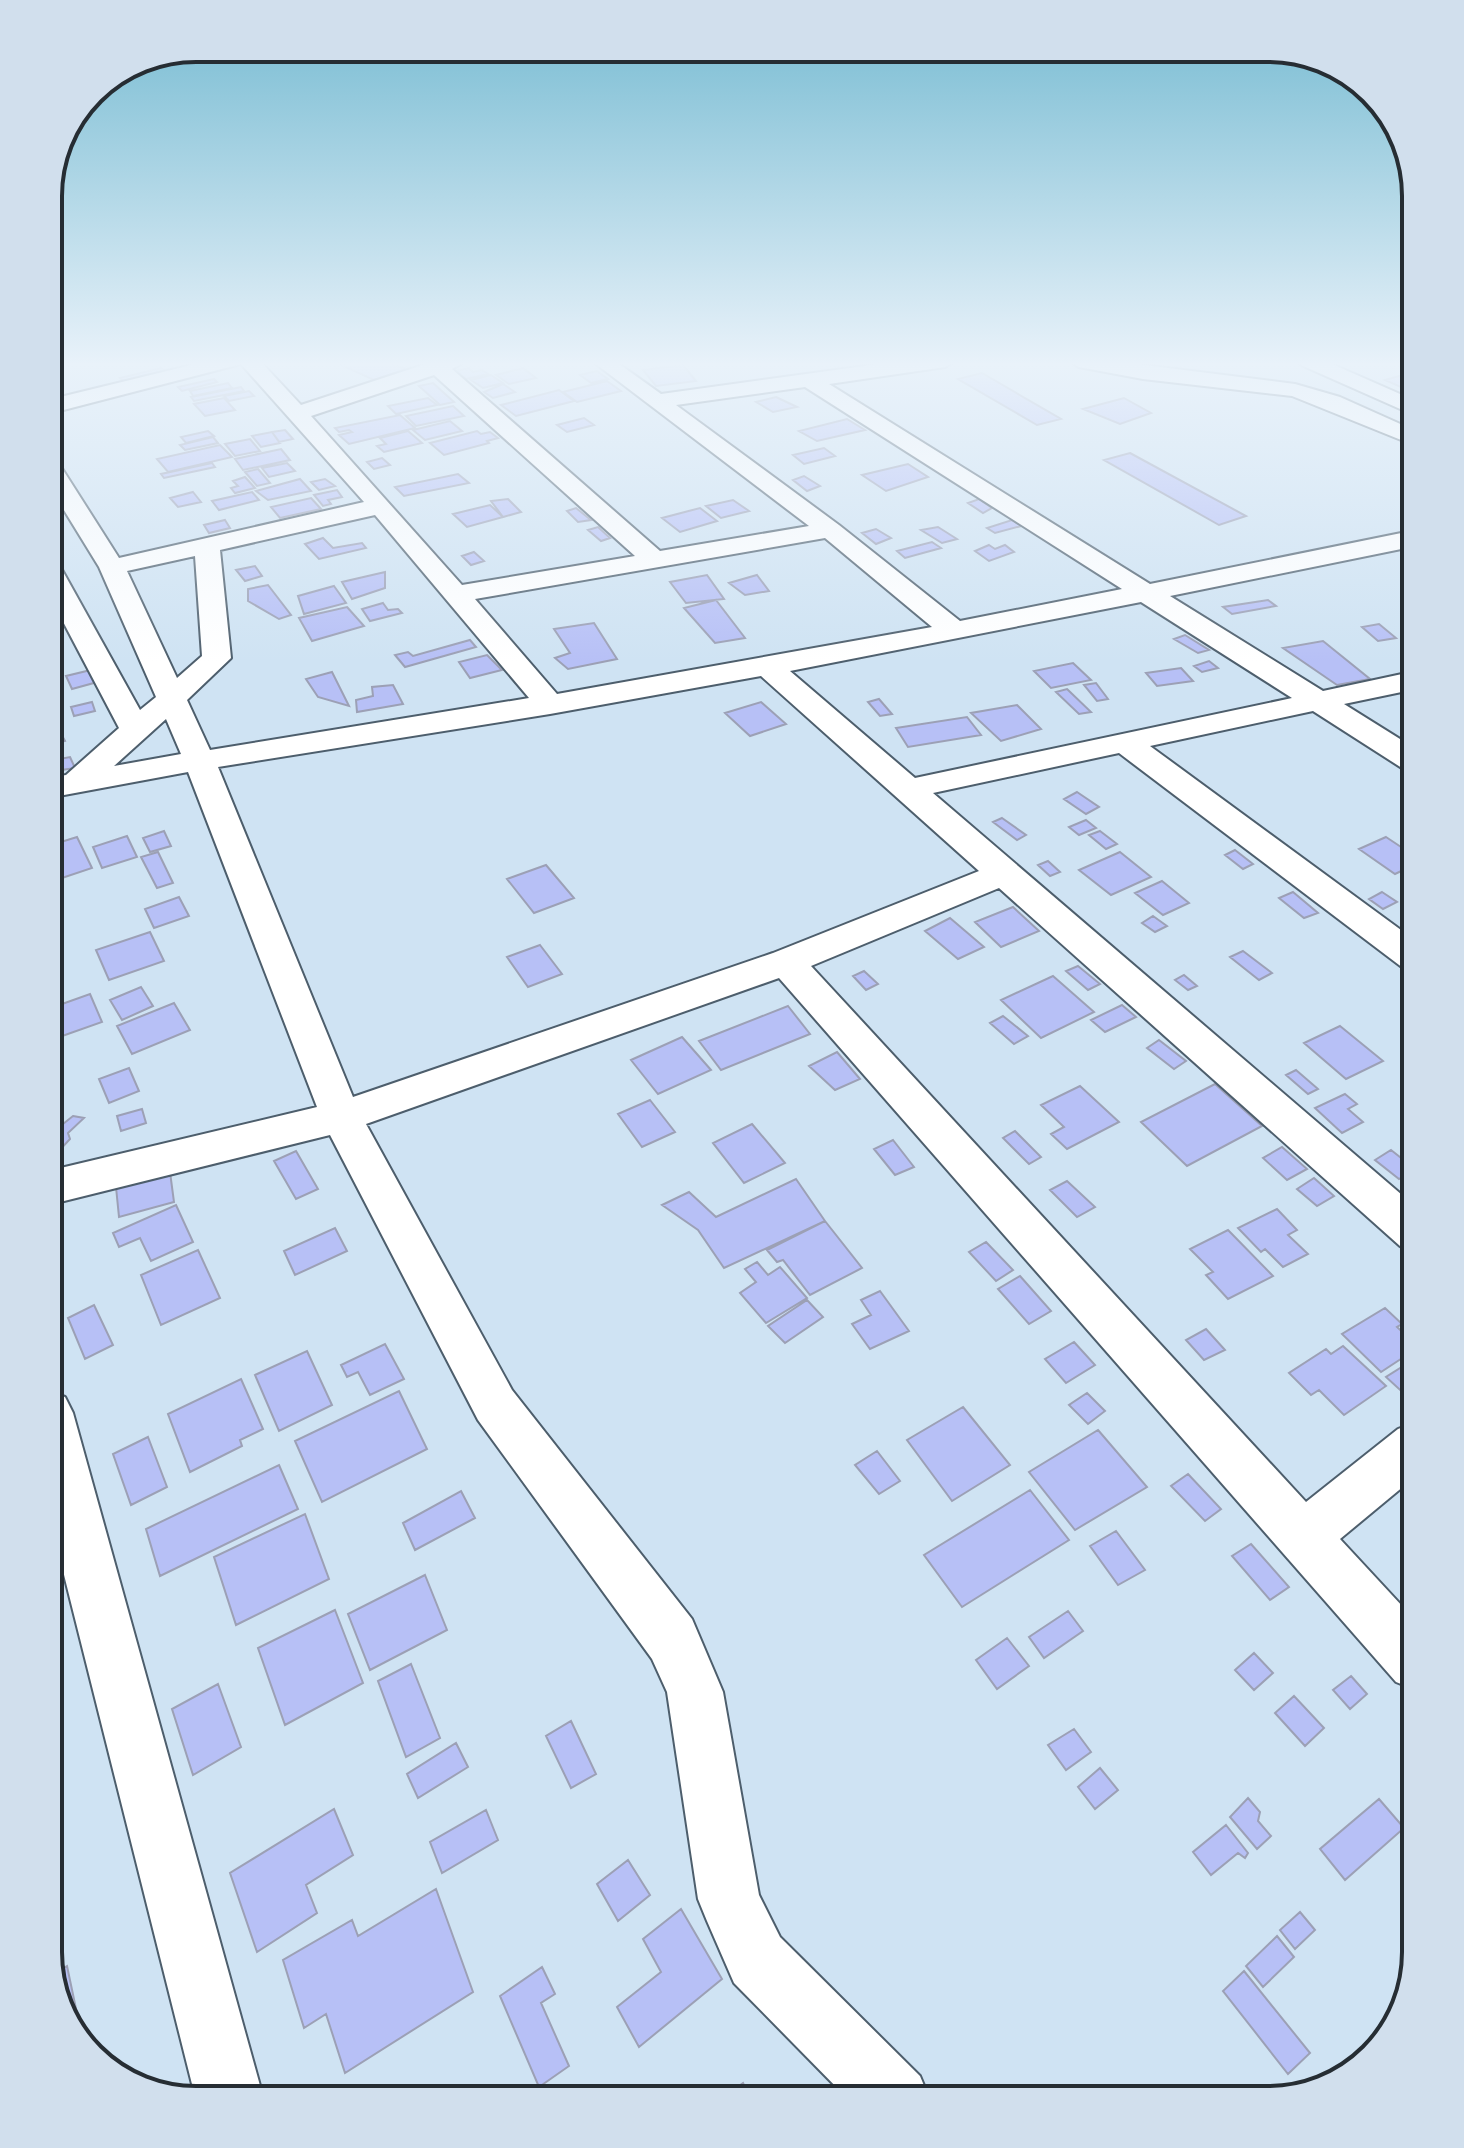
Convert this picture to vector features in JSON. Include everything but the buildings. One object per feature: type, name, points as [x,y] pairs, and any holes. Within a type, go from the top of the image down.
[{"type":"street","points":[[341,461],[550,705]]},
{"type":"street","points":[[550,461],[656,561]]},
{"type":"street","points":[[739,461],[953,630]]},
{"type":"street","points":[[936,461],[1402,754]]},
{"type":"street","points":[[62,487],[112,567],[199,759],[341,1117],[495,1405],[672,1639],[695,1692],[729,1899],[757,1960],[882,2086]]},
{"type":"street","points":[[112,567],[381,506]]},
{"type":"street","points":[[457,594],[830,530]]},
{"type":"street","points":[[62,786],[199,759],[550,705],[767,666],[1402,541]]},
{"type":"street","points":[[62,786],[135,729],[217,658],[207,546]]},
{"type":"street","points":[[62,594],[135,729]]},
{"type":"street","points":[[767,666],[1402,1221]]},
{"type":"street","points":[[909,789],[1402,683]]},
{"type":"street","points":[[1124,742],[1402,949]]},
{"type":"street","points":[[62,1185],[341,1117],[786,962],[1005,873]]},
{"type":"street","points":[[786,962],[1402,1646]]},
{"type":"street","points":[[1303,1536],[1402,1456]]},
{"type":"street","points":[[62,1466],[226,2086]]}]
